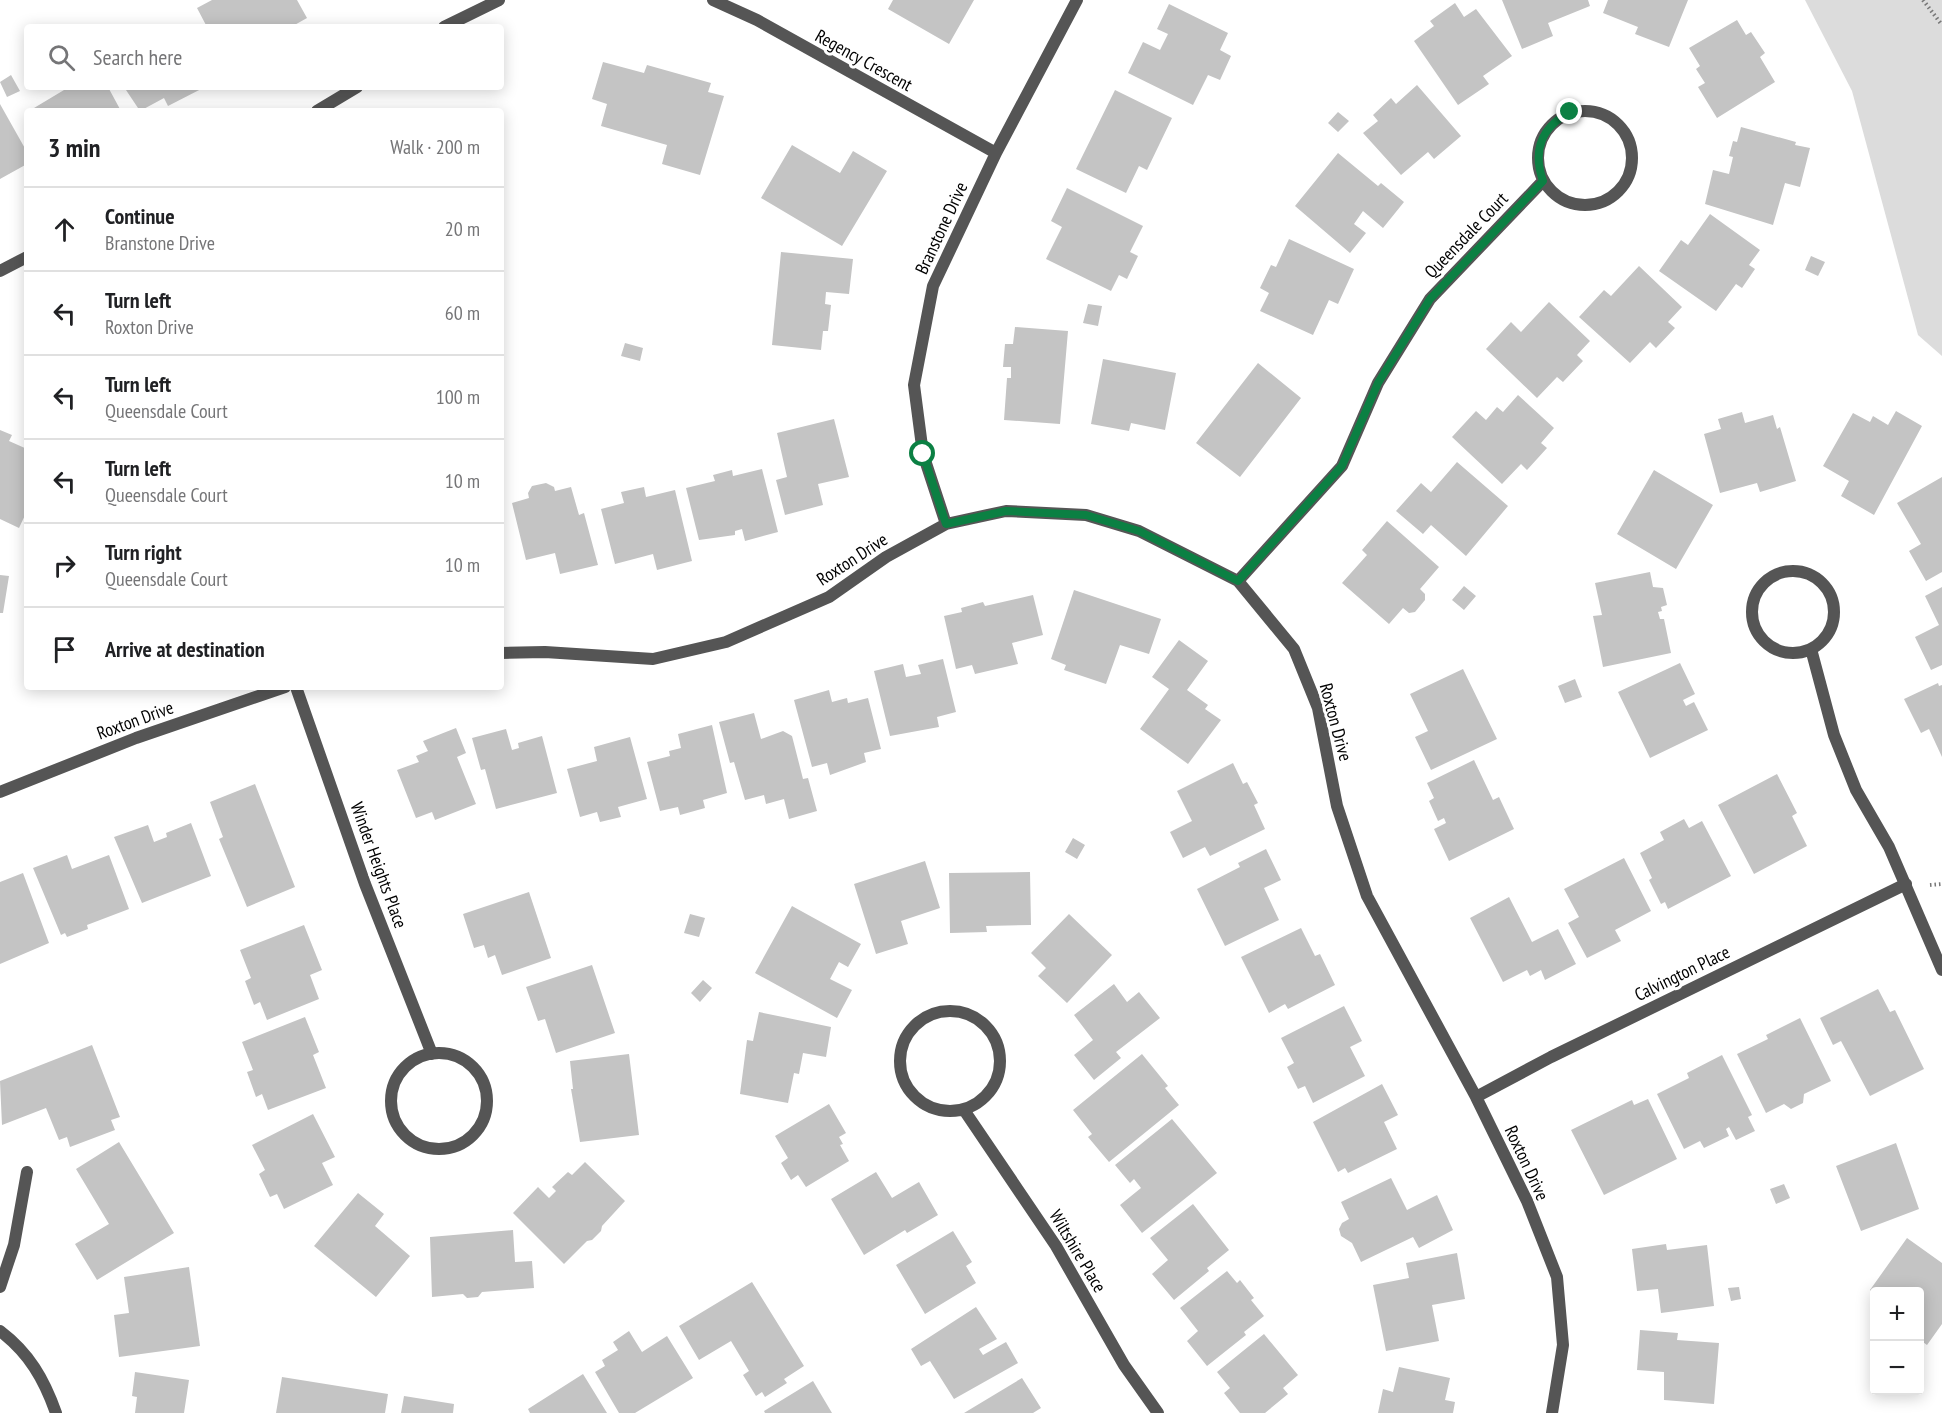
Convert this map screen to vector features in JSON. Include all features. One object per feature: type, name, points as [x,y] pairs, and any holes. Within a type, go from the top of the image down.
[{"type":"street","points":[[450,24],[499,0]]},
{"type":"street","name":"Regency Crescent","points":[[713,0],[758,21],[996,153]]},
{"type":"street","name":"Branstone Drive","points":[[946,524],[923,454],[914,385],[933,286],[996,153],[1077,0]]},
{"type":"street","points":[[321,108],[352,90]]},
{"type":"street","points":[[1595,111],[1612,118],[1628,137],[1632,168],[1618,192],[1605,201],[1591,205],[1575,205],[1551,192],[1543,181],[1538,166],[1540,139],[1556,120],[1570,112],[1595,111]]},
{"type":"street","name":"Queensdale Court","points":[[1238,581],[1342,466],[1378,383],[1430,299],[1543,181]]},
{"type":"street","points":[[0,271],[24,259]]},
{"type":"street","name":"Roxton Drive","points":[[504,653],[545,652],[653,659],[726,642],[829,597],[886,557],[946,524],[1006,511],[1086,515],[1139,531],[1238,581],[1294,649],[1318,708],[1337,806],[1367,896],[1476,1097],[1527,1201],[1557,1277],[1563,1345],[1552,1413]]},
{"type":"street","points":[[1783,572],[1804,572],[1821,581],[1830,592],[1834,606],[1833,622],[1827,636],[1811,649],[1787,653],[1773,648],[1758,635],[1753,622],[1753,602],[1766,580],[1783,572]]},
{"type":"street","points":[[1811,649],[1834,735],[1856,790],[1889,847],[1942,970]]},
{"type":"street","name":"Roxton Drive","points":[[0,792],[136,738],[276,690]]},
{"type":"street","name":"Winder Heights Place","points":[[297,690],[365,884],[432,1054]]},
{"type":"street","name":"Calvington Place","points":[[1476,1097],[1551,1057],[1905,884]]},
{"type":"street","points":[[939,1012],[958,1012],[969,1015],[984,1024],[993,1036],[999,1052],[996,1080],[988,1095],[964,1110],[944,1111],[920,1102],[909,1090],[902,1074],[900,1058],[904,1041],[911,1030],[924,1019],[939,1012]]},
{"type":"street","points":[[432,1054],[447,1054],[468,1063],[480,1075],[486,1091],[484,1119],[476,1133],[454,1147],[432,1149],[419,1145],[406,1136],[393,1114],[391,1098],[394,1084],[403,1070],[416,1059],[432,1054]]},
{"type":"street","name":"Wiltshire Place","points":[[964,1110],[1056,1246],[1124,1365],[1158,1413]]},
{"type":"street","points":[[0,1287],[14,1245],[27,1172]]},
{"type":"street","points":[[0,1331],[21,1347],[45,1382],[56,1413]]},
{"type":"path","points":[[1923,0],[1942,25]]},
{"type":"shaded area","points":[[1805,0],[1942,0],[1942,356],[1918,335],[1852,91]]},
{"type":"building","points":[[212,0],[297,0],[307,18],[296,24],[205,24],[197,8]]},
{"type":"building","points":[[893,0],[974,0],[949,44],[888,9]]},
{"type":"building","points":[[1502,0],[1588,0],[1590,6],[1548,23],[1553,36],[1522,49]]},
{"type":"building","points":[[1608,0],[1688,0],[1669,47],[1635,34],[1638,27],[1603,13]]},
{"type":"building","points":[[1455,3],[1464,17],[1476,9],[1512,56],[1483,76],[1489,84],[1458,105],[1414,41],[1434,26],[1430,21]]},
{"type":"building","points":[[1169,4],[1228,33],[1220,50],[1231,56],[1220,80],[1208,75],[1193,105],[1128,73],[1143,42],[1160,50],[1168,34],[1157,29]]},
{"type":"building","points":[[1737,20],[1746,35],[1751,32],[1765,53],[1760,57],[1775,82],[1717,118],[1698,87],[1705,83],[1696,69],[1700,66],[1689,48]]},
{"type":"building","points":[[603,62],[644,73],[647,65],[711,83],[708,92],[724,96],[700,175],[662,164],[667,145],[601,126],[607,104],[592,99]]},
{"type":"building","points":[[11,75],[20,91],[7,97],[0,82]]},
{"type":"building","points":[[1417,85],[1461,136],[1434,159],[1428,152],[1401,175],[1363,133],[1378,121],[1373,115],[1391,98],[1396,104]]},
{"type":"building","points":[[64,90],[110,90],[119,108],[34,108]]},
{"type":"building","points":[[126,90],[199,90],[168,106],[164,98],[146,108],[138,108]]},
{"type":"building","points":[[1115,90],[1172,118],[1147,170],[1139,166],[1126,193],[1076,169]]},
{"type":"building","points":[[0,104],[24,147],[24,166],[0,179]]},
{"type":"building","points":[[1338,112],[1349,121],[1338,132],[1328,123]]},
{"type":"building","points":[[1741,127],[1810,148],[1800,187],[1785,183],[1773,225],[1705,204],[1713,170],[1729,174],[1733,157],[1729,156],[1733,141],[1737,142]]},
{"type":"building","points":[[792,145],[840,173],[853,151],[887,171],[842,246],[761,198]]},
{"type":"building","points":[[1338,153],[1378,186],[1381,183],[1404,202],[1383,228],[1363,211],[1354,224],[1366,233],[1350,253],[1295,206]]},
{"type":"building","points":[[1067,188],[1143,226],[1130,252],[1138,256],[1127,279],[1119,275],[1111,291],[1046,259],[1062,227],[1051,221]]},
{"type":"building","points":[[1710,214],[1760,250],[1749,265],[1755,269],[1742,288],[1736,284],[1716,311],[1659,271],[1681,240],[1688,245]]},
{"type":"building","points":[[1289,239],[1354,269],[1338,304],[1329,300],[1313,335],[1260,311],[1269,293],[1260,288],[1271,265],[1276,267]]},
{"type":"building","points":[[781,252],[853,259],[849,294],[826,292],[825,304],[831,305],[828,331],[823,331],[821,350],[772,345]]},
{"type":"building","points":[[1811,256],[1825,262],[1818,276],[1805,270]]},
{"type":"building","points":[[1639,266],[1682,307],[1668,322],[1675,328],[1656,348],[1650,342],[1630,363],[1579,317],[1604,290],[1611,296]]},
{"type":"building","points":[[1549,302],[1590,341],[1577,355],[1583,361],[1563,382],[1557,377],[1537,398],[1486,349],[1511,322],[1521,332]]},
{"type":"building","points":[[1088,304],[1102,306],[1098,326],[1083,323]]},
{"type":"building","points":[[1015,327],[1068,331],[1060,424],[1004,420],[1007,378],[1011,378],[1011,367],[1003,367],[1005,344],[1013,344]]},
{"type":"building","points":[[625,343],[643,348],[640,361],[621,356]]},
{"type":"building","points":[[1103,359],[1176,373],[1165,430],[1131,423],[1129,431],[1091,424]]},
{"type":"building","points":[[1258,363],[1301,398],[1240,477],[1196,443]]},
{"type":"building","points":[[1518,395],[1554,428],[1541,443],[1547,448],[1527,470],[1521,464],[1502,484],[1452,437],[1476,411],[1486,420],[1497,407],[1503,412]]},
{"type":"building","points":[[1896,411],[1922,426],[1874,515],[1841,496],[1849,481],[1823,466],[1853,413],[1870,422],[1873,416],[1888,425]]},
{"type":"building","points":[[1742,412],[1745,423],[1773,415],[1777,429],[1780,427],[1796,481],[1760,492],[1757,483],[1720,493],[1704,434],[1721,429],[1718,419]]},
{"type":"building","points":[[834,419],[849,477],[818,484],[823,505],[785,515],[776,480],[787,477],[777,433]]},
{"type":"building","points":[[0,430],[12,435],[9,441],[24,448],[24,517],[19,528],[0,519]]},
{"type":"building","points":[[1457,462],[1508,506],[1466,556],[1431,525],[1423,534],[1396,511],[1421,483],[1431,492]]},
{"type":"building","points":[[762,469],[778,532],[745,541],[742,529],[735,531],[735,535],[699,540],[686,488],[715,481],[713,475],[732,470],[733,476]]},
{"type":"building","points":[[1654,470],[1713,505],[1676,569],[1617,534]]},
{"type":"building","points":[[1942,477],[1942,572],[1926,581],[1909,551],[1921,544],[1897,503]]},
{"type":"building","points":[[546,483],[554,487],[555,491],[571,487],[579,515],[584,513],[598,565],[560,574],[555,553],[526,560],[512,503],[529,498],[528,493],[532,486]]},
{"type":"building","points":[[644,487],[646,497],[675,490],[692,561],[657,570],[653,554],[615,564],[601,509],[624,503],[621,492]]},
{"type":"building","points":[[1387,521],[1439,567],[1420,589],[1425,594],[1425,600],[1415,612],[1409,613],[1403,608],[1389,624],[1342,583],[1367,555],[1362,550]]},
{"type":"building","points":[[1650,572],[1653,587],[1663,588],[1667,605],[1661,607],[1662,611],[1658,612],[1660,619],[1664,619],[1671,653],[1603,667],[1593,616],[1602,615],[1595,583]]},
{"type":"building","points":[[0,575],[9,576],[3,613],[0,613]]},
{"type":"building","points":[[1464,586],[1476,596],[1464,610],[1452,600]]},
{"type":"building","points":[[1942,587],[1942,665],[1931,670],[1915,637],[1939,625],[1925,596]]},
{"type":"building","points":[[1074,590],[1161,619],[1149,654],[1120,645],[1106,684],[1064,670],[1066,665],[1051,659]]},
{"type":"building","points":[[1033,595],[1043,635],[1012,643],[1018,664],[975,674],[972,665],[956,669],[944,616],[962,612],[961,608],[983,602],[985,606]]},
{"type":"building","points":[[1179,640],[1208,661],[1187,690],[1208,705],[1205,709],[1221,720],[1188,764],[1140,729],[1169,689],[1152,677]]},
{"type":"building","points":[[943,659],[956,712],[937,717],[939,727],[890,736],[874,671],[903,664],[906,677],[921,674],[918,665]]},
{"type":"building","points":[[1680,663],[1695,694],[1683,700],[1686,706],[1694,702],[1708,730],[1650,758],[1618,692]]},
{"type":"building","points":[[1463,669],[1497,739],[1431,770],[1415,737],[1428,731],[1410,694]]},
{"type":"building","points":[[1575,679],[1582,697],[1565,703],[1558,686]]},
{"type":"building","points":[[1938,683],[1939,686],[1942,685],[1942,757],[1929,729],[1921,733],[1904,699]]},
{"type":"building","points":[[829,690],[832,702],[847,698],[848,703],[868,698],[881,749],[864,753],[866,762],[830,775],[827,763],[812,767],[794,700]]},
{"type":"building","points":[[754,713],[761,739],[783,731],[792,736],[803,779],[808,778],[817,811],[789,819],[784,799],[766,804],[764,795],[745,800],[734,762],[730,763],[719,722]]},
{"type":"building","points":[[712,725],[727,793],[703,800],[705,808],[680,815],[678,807],[660,811],[647,762],[670,756],[669,751],[681,748],[678,734]]},
{"type":"building","points":[[456,728],[466,753],[457,757],[476,804],[435,820],[432,812],[416,818],[397,770],[419,762],[416,756],[428,751],[423,741]]},
{"type":"building","points":[[506,729],[512,750],[519,748],[518,743],[542,736],[557,793],[496,809],[485,769],[481,770],[472,738]]},
{"type":"building","points":[[630,737],[647,799],[618,807],[621,817],[600,822],[597,812],[580,817],[567,769],[597,761],[594,747]]},
{"type":"building","points":[[1474,760],[1493,800],[1499,797],[1514,829],[1449,861],[1434,829],[1446,823],[1444,818],[1438,821],[1429,801],[1434,798],[1427,783]]},
{"type":"building","points":[[1233,763],[1243,784],[1247,782],[1258,803],[1254,805],[1265,829],[1210,856],[1205,847],[1183,858],[1170,832],[1192,821],[1177,791]]},
{"type":"building","points":[[1777,774],[1797,813],[1792,816],[1807,846],[1754,874],[1718,805]]},
{"type":"building","points":[[255,784],[295,887],[247,907],[219,839],[223,837],[210,802]]},
{"type":"building","points":[[1684,819],[1689,828],[1702,821],[1731,876],[1668,909],[1665,902],[1661,904],[1649,880],[1652,878],[1640,853],[1664,840],[1660,832]]},
{"type":"building","points":[[191,823],[211,876],[142,903],[114,837],[148,825],[154,842],[167,837],[166,833]]},
{"type":"building","points":[[1073,838],[1085,845],[1077,859],[1065,852]]},
{"type":"building","points":[[1266,849],[1281,880],[1264,888],[1279,920],[1225,946],[1197,889],[1240,867],[1238,863]]},
{"type":"building","points":[[67,855],[72,869],[109,855],[129,909],[87,925],[88,929],[67,937],[65,933],[61,935],[33,868]]},
{"type":"building","points":[[1624,858],[1651,911],[1615,930],[1621,941],[1587,958],[1568,923],[1579,917],[1564,889]]},
{"type":"building","points":[[925,861],[940,908],[901,921],[908,944],[876,954],[854,884]]},
{"type":"building","points":[[1030,872],[1031,925],[986,926],[987,932],[950,933],[949,873]]},
{"type":"building","points":[[23,873],[49,943],[0,964],[0,882]]},
{"type":"building","points":[[529,892],[551,958],[502,975],[495,955],[488,958],[484,945],[474,948],[463,914]]},
{"type":"building","points":[[1509,897],[1532,942],[1558,929],[1576,964],[1545,980],[1541,970],[1530,976],[1527,970],[1503,982],[1470,918]]},
{"type":"building","points":[[792,906],[861,944],[848,967],[839,962],[830,979],[852,990],[837,1018],[755,973]]},
{"type":"building","points":[[690,914],[705,918],[699,937],[684,933]]},
{"type":"building","points":[[1069,914],[1112,955],[1067,1003],[1038,976],[1046,968],[1031,953]]},
{"type":"building","points":[[304,925],[322,970],[310,975],[319,999],[267,1020],[260,1002],[254,1005],[245,981],[251,978],[240,950]]},
{"type":"building","points":[[1301,928],[1315,956],[1320,954],[1335,985],[1288,1009],[1285,1004],[1269,1013],[1241,957]]},
{"type":"building","points":[[592,965],[615,1033],[556,1053],[545,1019],[538,1021],[526,987]]},
{"type":"building","points":[[703,980],[712,988],[700,1002],[691,993]]},
{"type":"building","points":[[1114,984],[1127,1002],[1139,992],[1160,1018],[1116,1052],[1121,1058],[1094,1080],[1074,1055],[1093,1040],[1074,1015]]},
{"type":"building","points":[[1878,989],[1890,1012],[1895,1010],[1924,1069],[1870,1096],[1841,1041],[1833,1045],[1820,1018]]},
{"type":"building","points":[[1344,1006],[1362,1041],[1350,1047],[1365,1076],[1313,1103],[1305,1086],[1298,1089],[1287,1067],[1294,1063],[1281,1038]]},
{"type":"building","points":[[759,1012],[831,1027],[826,1057],[803,1053],[799,1074],[794,1073],[788,1103],[740,1094],[747,1040],[753,1041]]},
{"type":"building","points":[[305,1017],[319,1052],[313,1055],[326,1088],[268,1110],[262,1094],[256,1097],[247,1072],[253,1070],[242,1042]]},
{"type":"building","points":[[1800,1018],[1831,1081],[1804,1094],[1803,1103],[1791,1109],[1784,1104],[1766,1113],[1737,1054],[1768,1039],[1766,1035]]},
{"type":"building","points":[[92,1045],[120,1117],[111,1120],[115,1130],[70,1147],[67,1137],[59,1140],[46,1108],[2,1125],[0,1081]]},
{"type":"building","points":[[629,1054],[639,1135],[580,1142],[571,1089],[573,1089],[570,1061]]},
{"type":"building","points":[[1142,1054],[1168,1086],[1165,1088],[1179,1105],[1109,1162],[1088,1137],[1092,1134],[1073,1110]]},
{"type":"building","points":[[1722,1055],[1752,1115],[1748,1117],[1755,1131],[1736,1140],[1729,1127],[1726,1129],[1729,1136],[1704,1148],[1700,1141],[1684,1149],[1657,1094],[1689,1078],[1687,1073]]},
{"type":"building","points":[[1382,1084],[1398,1115],[1384,1122],[1397,1149],[1348,1173],[1345,1168],[1338,1172],[1313,1122]]},
{"type":"building","points":[[1648,1099],[1677,1159],[1604,1195],[1571,1130],[1632,1100],[1634,1105]]},
{"type":"building","points":[[829,1104],[846,1133],[839,1137],[843,1144],[840,1145],[849,1161],[806,1187],[798,1175],[791,1180],[781,1163],[788,1158],[775,1136]]},
{"type":"building","points":[[313,1114],[335,1157],[322,1163],[333,1185],[284,1209],[277,1194],[270,1197],[259,1174],[265,1170],[252,1145]]},
{"type":"building","points":[[1172,1119],[1217,1173],[1142,1233],[1120,1205],[1141,1188],[1134,1179],[1130,1183],[1115,1165]]},
{"type":"building","points":[[119,1142],[174,1233],[97,1280],[75,1244],[109,1224],[76,1169]]},
{"type":"building","points":[[1896,1143],[1919,1209],[1861,1231],[1836,1166]]},
{"type":"building","points":[[585,1162],[625,1201],[602,1226],[601,1231],[592,1240],[587,1241],[564,1264],[513,1213],[538,1187],[549,1198],[556,1191],[552,1187],[568,1172],[572,1175]]},
{"type":"building","points":[[876,1172],[892,1198],[919,1182],[938,1215],[907,1233],[905,1230],[864,1255],[831,1199]]},
{"type":"building","points":[[1391,1178],[1407,1210],[1437,1195],[1453,1230],[1419,1248],[1413,1237],[1361,1262],[1352,1243],[1341,1236],[1339,1229],[1342,1223],[1349,1219],[1341,1202]]},
{"type":"building","points":[[1784,1184],[1790,1198],[1776,1204],[1770,1189]]},
{"type":"building","points":[[358,1193],[384,1214],[375,1226],[410,1256],[376,1297],[314,1246]]},
{"type":"building","points":[[1193,1204],[1229,1250],[1207,1268],[1209,1271],[1174,1300],[1152,1274],[1168,1260],[1150,1238]]},
{"type":"building","points":[[513,1230],[515,1262],[532,1261],[534,1288],[482,1292],[478,1297],[467,1298],[463,1294],[432,1297],[430,1237]]},
{"type":"building","points":[[953,1231],[972,1262],[966,1266],[976,1283],[925,1314],[896,1265]]},
{"type":"building","points":[[1907,1238],[1942,1263],[1942,1324],[1927,1345],[1924,1343],[1924,1287],[1872,1287]]},
{"type":"building","points":[[1666,1244],[1667,1250],[1707,1245],[1714,1306],[1661,1313],[1658,1289],[1637,1291],[1632,1249]]},
{"type":"building","points":[[1457,1253],[1465,1299],[1432,1305],[1439,1341],[1386,1351],[1373,1285],[1409,1278],[1406,1263]]},
{"type":"building","points":[[189,1267],[200,1346],[119,1357],[114,1315],[129,1313],[124,1277]]},
{"type":"building","points":[[1227,1271],[1237,1283],[1240,1280],[1254,1298],[1251,1300],[1264,1316],[1244,1332],[1246,1335],[1207,1366],[1187,1341],[1198,1331],[1180,1308]]},
{"type":"building","points":[[752,1282],[804,1366],[784,1379],[787,1383],[765,1397],[762,1392],[756,1396],[743,1375],[749,1371],[731,1341],[699,1360],[679,1326]]},
{"type":"building","points":[[1739,1287],[1741,1299],[1731,1301],[1728,1288]]},
{"type":"building","points":[[976,1307],[997,1339],[979,1349],[983,1355],[1006,1342],[1018,1363],[954,1399],[930,1361],[921,1366],[911,1349]]},
{"type":"building","points":[[1640,1330],[1678,1333],[1677,1340],[1719,1343],[1714,1404],[1664,1400],[1664,1372],[1637,1370]]},
{"type":"building","points":[[629,1331],[642,1352],[667,1336],[693,1378],[635,1413],[619,1413],[595,1372],[605,1366],[602,1360],[618,1350],[613,1342]]},
{"type":"building","points":[[1264,1334],[1298,1375],[1283,1388],[1288,1394],[1265,1413],[1240,1413],[1224,1393],[1230,1388],[1217,1372]]},
{"type":"building","points":[[1399,1367],[1450,1378],[1445,1400],[1455,1402],[1453,1413],[1378,1413],[1383,1389],[1393,1392]]},
{"type":"building","points":[[135,1372],[189,1380],[184,1413],[135,1413],[137,1397],[132,1396]]},
{"type":"building","points":[[583,1374],[607,1413],[530,1413],[528,1409]]},
{"type":"building","points":[[282,1377],[388,1394],[385,1413],[276,1413]]},
{"type":"building","points":[[1022,1378],[1041,1408],[1033,1413],[964,1413]]},
{"type":"building","points":[[813,1381],[832,1413],[765,1413],[764,1411]]},
{"type":"building","points":[[404,1396],[454,1404],[453,1413],[401,1413]]},
{"type":"route","points":[[923,454],[946,524],[1006,511],[1086,515],[1139,531],[1238,581],[1342,466],[1378,383],[1430,299],[1543,181],[1538,166],[1540,139],[1549,126],[1570,112]]}]
